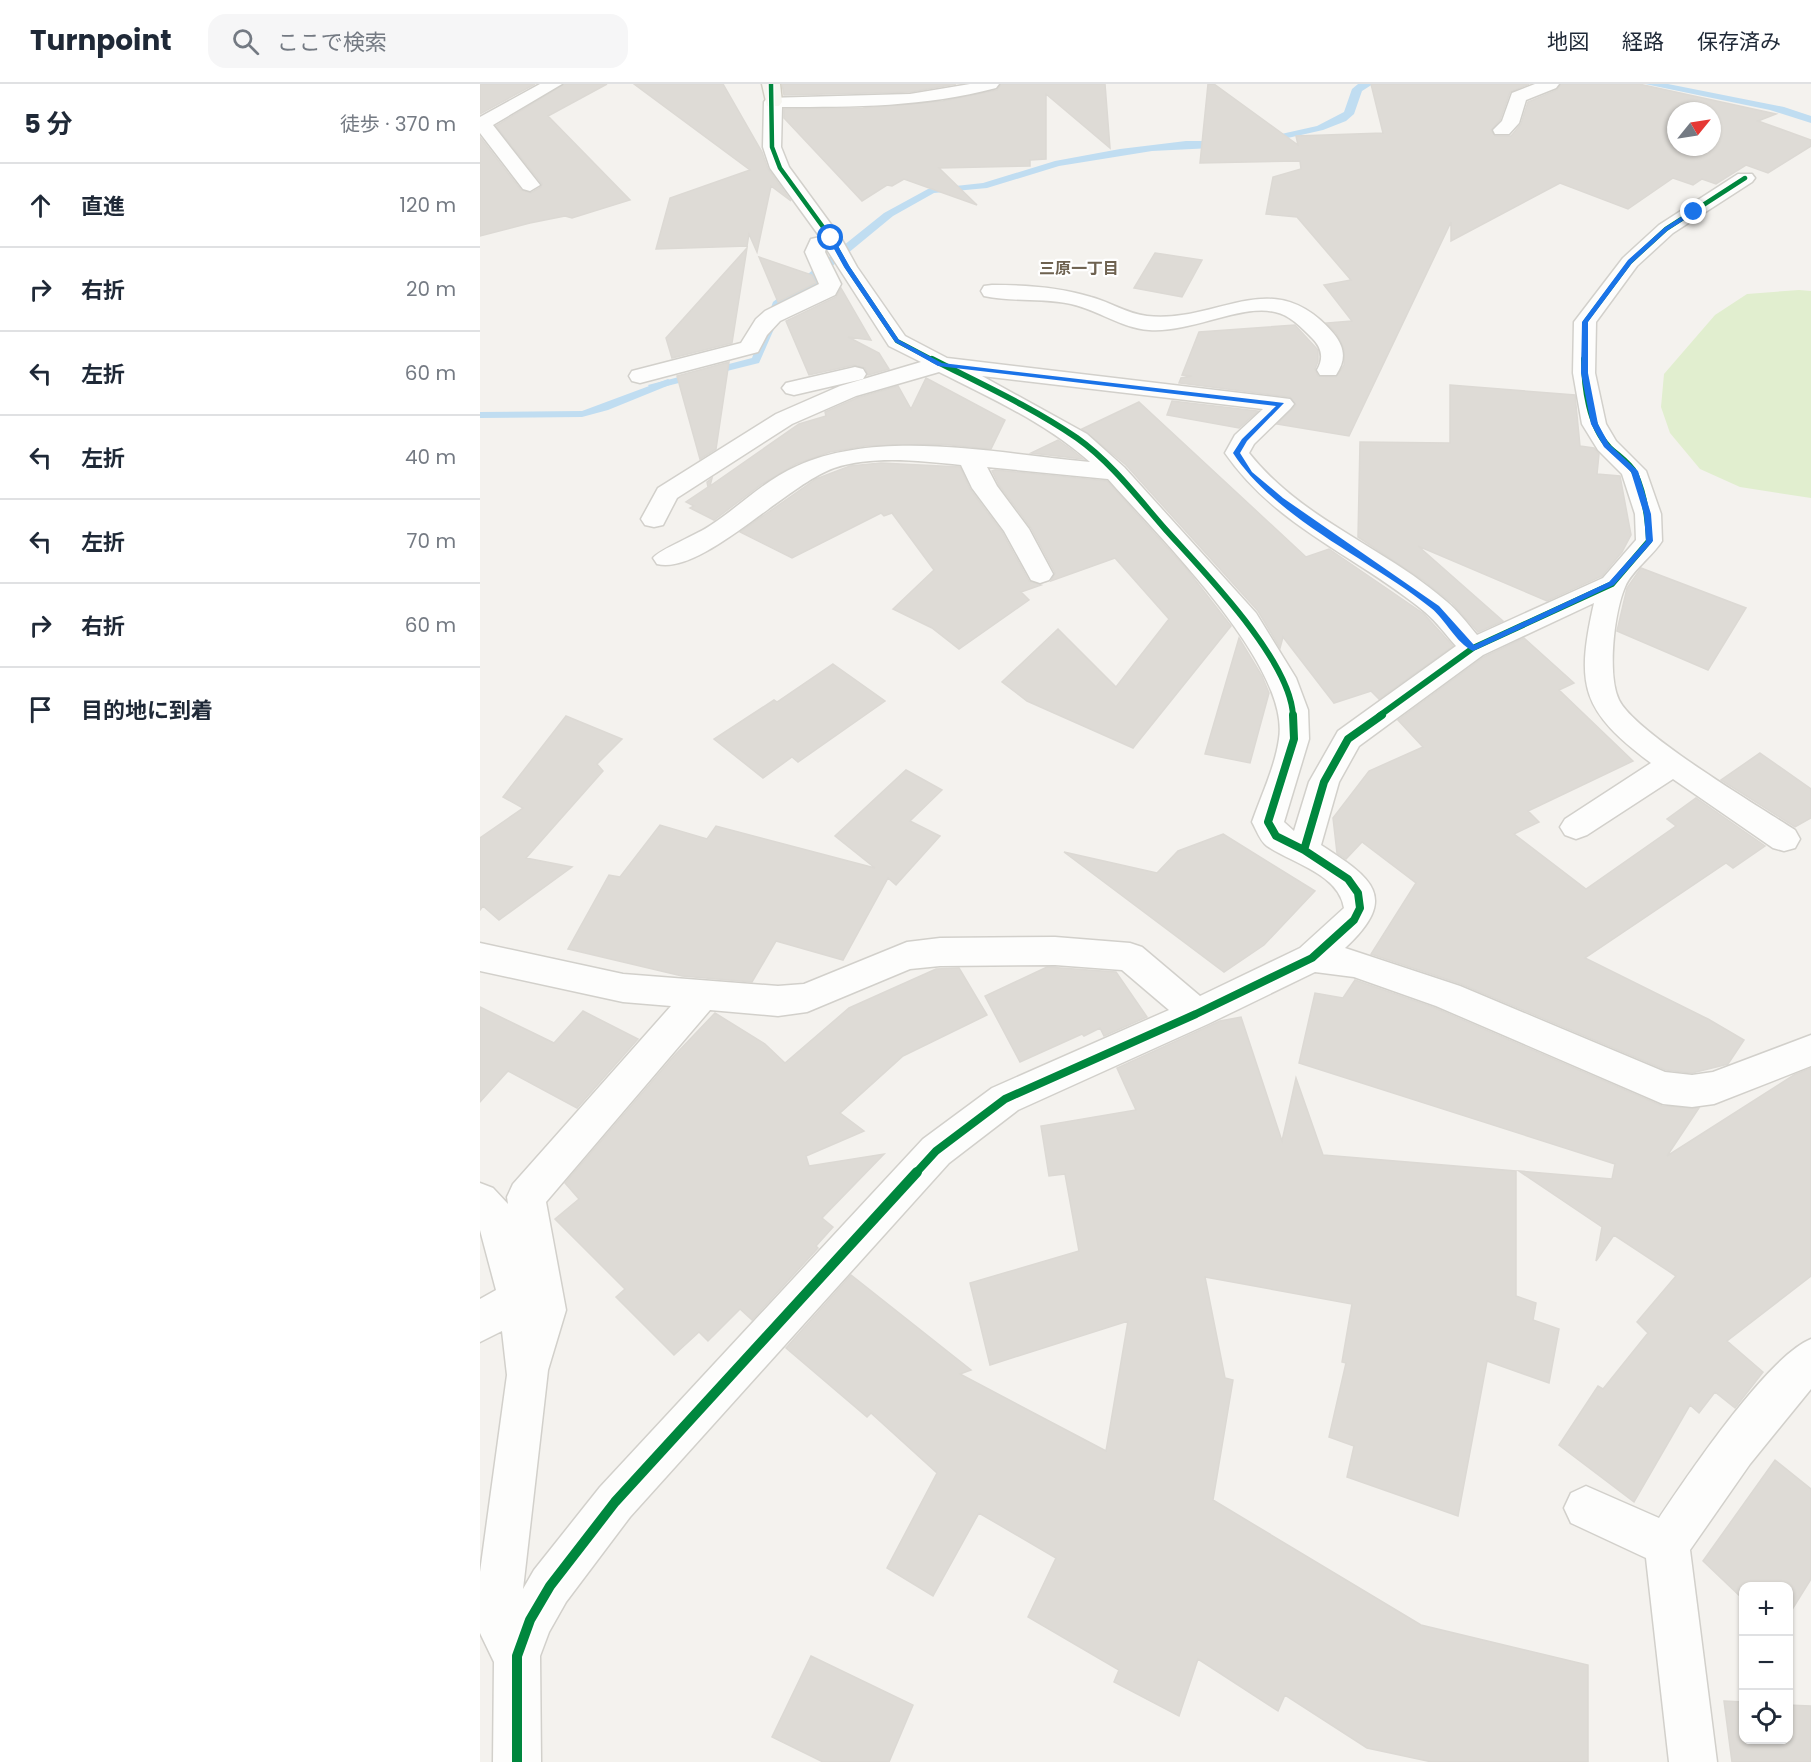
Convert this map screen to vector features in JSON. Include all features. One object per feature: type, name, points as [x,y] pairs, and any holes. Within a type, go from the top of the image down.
[{"type":"street","points":[[530,185],[483,123],[553,84]]},
{"type":"street","points":[[517,1762],[517,1656],[530,1620],[550,1586],[615,1502],[936,1151],[1005,1099],[1196,1014],[1312,958],[1354,920],[1359,908],[1358,893],[1348,879],[1304,850],[1276,836],[1268,822],[1294,739],[1293,710],[1282,678],[1246,620],[1115,472],[1078,439],[1027,408],[897,341],[847,267],[831,238],[780,168],[772,147],[772,93],[918,97],[947,94],[990,84]]},
{"type":"street","points":[[1502,130],[1510,123],[1518,97],[1550,84]]},
{"type":"street","points":[[1304,850],[1324,782],[1348,739],[1473,648],[1612,584],[1649,541],[1648,514],[1634,471],[1606,446],[1594,424],[1584,373],[1585,322],[1630,262],[1659,236],[1745,178]]},
{"type":"street","points":[[640,376],[750,347],[765,321],[778,311],[827,290],[830,284],[824,267],[814,252],[817,244],[831,238]]},
{"type":"street","points":[[992,291],[1042,293],[1077,298],[1134,321],[1150,324],[1195,319],[1250,303],[1272,303],[1291,308],[1327,339],[1334,355],[1334,362],[1328,370]]},
{"type":"street","points":[[654,519],[667,493],[784,419],[848,391],[934,361]]},
{"type":"street","points":[[794,388],[934,361],[1282,404],[1244,440],[1237,453],[1250,473],[1280,500],[1436,608],[1473,648]]},
{"type":"street","points":[[666,558],[694,549],[784,483],[822,464],[862,453],[887,452],[1115,472]]},
{"type":"street","points":[[971,459],[985,488],[1016,529],[1040,574]]},
{"type":"street","points":[[1612,584],[1597,659],[1605,702],[1633,733],[1673,764],[1784,839]]},
{"type":"street","points":[[1576,827],[1673,764]]},
{"type":"street","points":[[480,957],[623,988],[778,1001],[807,998],[907,956],[940,952],[1054,951],[1130,957],[1168,987],[1196,1014]]},
{"type":"street","points":[[1312,958],[1355,963],[1448,996],[1664,1088],[1692,1091],[1714,1088],[1811,1050]]},
{"type":"street","points":[[517,1656],[504,1636],[497,1614],[528,1375],[546,1310],[526,1197],[702,995]]},
{"type":"street","points":[[480,1201],[496,1218],[518,1299],[528,1375]]},
{"type":"street","points":[[480,1322],[518,1299]]},
{"type":"street","points":[[1693,1762],[1667,1545],[1704,1488],[1783,1389],[1811,1359]]},
{"type":"street","points":[[1586,1508],[1667,1545]]},
{"type":"green space","points":[[1811,291],[1811,498],[1740,487],[1700,469],[1670,433],[1661,407],[1664,374],[1715,315],[1747,294]]},
{"type":"water","points":[[1358,84],[1373,84],[1362,91],[1354,114],[1346,121],[1323,130],[1253,146],[1152,151],[1059,166],[987,188],[934,193],[893,216],[819,277],[821,284],[785,304],[759,363],[651,390],[648,385],[752,358],[773,302],[884,213],[928,189],[983,183],[1055,161],[1120,149],[1186,141],[1250,141],[1317,126],[1344,112],[1352,89]]},
{"type":"water","points":[[1645,84],[1668,84],[1784,107],[1811,116],[1811,123],[1770,110]]},
{"type":"building","points":[[480,84],[535,84],[480,114]]},
{"type":"building","points":[[564,84],[607,84],[548,116],[630,200],[572,218],[565,216],[480,236],[480,137],[521,190],[531,193],[541,187],[542,184],[496,126]]},
{"type":"building","points":[[634,84],[723,84],[762,152],[768,169],[791,201],[771,186],[757,252],[749,234],[747,246],[656,249],[670,198],[750,170]]},
{"type":"building","points":[[782,84],[956,84],[910,92],[784,95]]},
{"type":"building","points":[[1001,84],[1105,84],[1110,148],[1046,94],[1046,159],[1030,160],[1030,166],[939,168],[977,205],[904,179],[892,186],[887,185],[862,201],[784,118],[784,109],[863,108],[943,101],[997,90]]},
{"type":"building","points":[[1208,84],[1214,84],[1298,145],[1296,136],[1383,133],[1371,84],[1529,84],[1510,92],[1500,120],[1491,130],[1495,136],[1511,136],[1521,124],[1528,102],[1557,90],[1561,84],[1639,84],[1776,114],[1758,121],[1811,140],[1811,146],[1768,173],[1746,165],[1716,184],[1702,179],[1693,185],[1673,178],[1628,209],[1560,183],[1451,241],[1451,222],[1349,436],[1277,424],[1296,405],[1290,397],[1179,383],[1181,378],[1192,376],[1182,375],[1199,332],[1295,325],[1318,350],[1315,369],[1318,376],[1336,377],[1344,365],[1344,349],[1336,333],[1326,323],[1352,321],[1324,285],[1351,280],[1297,217],[1266,214],[1273,177],[1301,169],[1300,161],[1200,163]]},
{"type":"building","points":[[747,248],[732,343],[672,358],[666,338]]},
{"type":"building","points":[[1155,253],[1202,260],[1182,297],[1134,288]]},
{"type":"building","points":[[759,257],[812,275],[816,283],[778,302]]},
{"type":"building","points":[[841,288],[871,340],[848,337],[879,353],[889,369],[868,375],[865,368],[854,365],[809,375],[786,321],[836,297]]},
{"type":"building","points":[[729,362],[716,449],[700,459],[677,376]]},
{"type":"building","points":[[926,378],[1005,420],[991,449],[941,444],[865,446],[830,452],[796,464],[762,484],[714,520],[690,508],[694,506],[686,502],[708,487],[707,482],[712,478],[710,486],[799,424],[826,416],[825,412],[857,398],[898,386],[911,409]]},
{"type":"building","points":[[1450,385],[1575,395],[1580,446],[1594,448],[1599,454],[1597,474],[1620,476],[1631,535],[1622,552],[1602,576],[1547,601],[1418,546],[1503,621],[1478,632],[1452,603],[1423,580],[1358,537],[1360,442],[1450,443]]},
{"type":"building","points":[[1172,401],[1258,411],[1239,428],[1167,415]]},
{"type":"building","points":[[1139,402],[1306,557],[1329,549],[1424,614],[1453,646],[1379,699],[1371,691],[1334,703],[1283,637],[1280,648],[1258,611],[1126,465],[1082,429]]},
{"type":"building","points":[[1058,440],[1072,450],[1083,459],[1031,453]]},
{"type":"building","points":[[881,463],[960,467],[970,489],[1002,532],[1029,581],[1041,585],[1021,592],[1029,600],[959,649],[932,628],[893,609],[934,570],[892,513],[884,516],[881,513],[792,558],[740,532],[816,479],[850,466]]},
{"type":"building","points":[[992,471],[1107,481],[1185,567],[1231,626],[1133,748],[1027,701],[1002,682],[1058,629],[1116,687],[1169,619],[1115,558],[1051,581],[1055,573],[1031,528],[999,485]]},
{"type":"building","points":[[1641,568],[1746,608],[1708,670],[1617,631],[1627,588]]},
{"type":"building","points":[[1239,638],[1262,676],[1269,693],[1250,763],[1205,754]]},
{"type":"building","points":[[1524,638],[1574,683],[1559,690],[1633,761],[1528,811],[1539,822],[1514,834],[1586,889],[1676,826],[1667,819],[1696,798],[1765,846],[1733,868],[1726,863],[1585,958],[1708,1019],[1744,1040],[1728,1064],[1692,1073],[1666,1070],[1461,984],[1371,954],[1416,883],[1362,842],[1346,859],[1337,853],[1333,818],[1369,771],[1423,747],[1398,720],[1484,657]]},
{"type":"building","points":[[833,664],[885,701],[798,762],[792,757],[763,778],[714,739],[774,700],[777,702]]},
{"type":"building","points":[[566,716],[622,739],[597,764],[603,771],[526,858],[572,867],[499,920],[483,906],[480,910],[480,838],[523,808],[503,797]]},
{"type":"building","points":[[1760,753],[1811,789],[1811,818],[1795,827],[1721,780]]},
{"type":"building","points":[[906,770],[942,790],[910,821],[940,836],[896,885],[888,878],[843,960],[776,941],[752,982],[682,976],[568,949],[609,875],[620,877],[660,825],[707,839],[716,826],[875,868],[835,836]]},
{"type":"building","points":[[1223,834],[1315,891],[1264,945],[1224,972],[1064,852],[1157,873],[1178,851]]},
{"type":"building","points":[[1047,967],[1116,972],[1147,1017],[1104,1036],[1100,1028],[1084,1036],[1082,1034],[1020,1062],[985,996]]},
{"type":"building","points":[[959,968],[987,1015],[903,1056],[840,1113],[864,1131],[806,1156],[809,1166],[884,1154],[822,1218],[833,1227],[816,1246],[818,1248],[752,1320],[740,1309],[708,1341],[699,1332],[674,1355],[616,1297],[625,1289],[555,1219],[579,1199],[565,1183],[673,1057],[715,1013],[765,1044],[785,1063],[849,1008],[936,969]]},
{"type":"building","points":[[1355,980],[1435,1008],[1662,1106],[1699,1108],[1667,1156],[1794,1075],[1811,1068],[1811,1276],[1727,1341],[1763,1372],[1735,1408],[1715,1392],[1699,1413],[1690,1405],[1634,1502],[1559,1445],[1598,1386],[1603,1389],[1648,1333],[1637,1322],[1676,1276],[1614,1235],[1596,1261],[1602,1227],[1519,1171],[1612,1179],[1615,1164],[1299,1063],[1315,993],[1343,998]]},
{"type":"building","points":[[480,1007],[554,1043],[583,1011],[638,1039],[577,1108],[508,1071],[480,1102]]},
{"type":"building","points":[[1241,1017],[1282,1141],[1296,1078],[1323,1155],[1516,1171],[1516,1296],[1536,1303],[1533,1320],[1559,1329],[1549,1383],[1487,1361],[1458,1516],[1347,1477],[1354,1446],[1329,1437],[1346,1363],[1342,1362],[1352,1304],[1205,1277],[1225,1378],[1233,1380],[1213,1500],[1421,1625],[1588,1665],[1588,1762],[1432,1762],[1367,1748],[1285,1695],[1278,1711],[1198,1659],[1179,1716],[1114,1682],[1119,1670],[1028,1617],[1056,1558],[979,1513],[933,1596],[887,1568],[937,1473],[871,1413],[867,1417],[786,1348],[851,1275],[971,1370],[960,1374],[1106,1451],[1128,1321],[990,1365],[970,1283],[1079,1251],[1065,1174],[1049,1176],[1041,1126],[1136,1110],[1117,1068],[1220,1021]]},
{"type":"building","points":[[1775,1460],[1811,1489],[1811,1579],[1793,1608],[1793,1582],[1739,1582],[1739,1595],[1703,1561]]},
{"type":"building","points":[[811,1656],[913,1705],[889,1762],[823,1762],[772,1737]]},
{"type":"building","points":[[1724,1701],[1739,1702],[1739,1744],[1793,1744],[1793,1705],[1811,1706],[1811,1762],[1732,1762]]},
{"type":"waterway","points":[[480,415],[582,414],[604,408],[668,382]]},
{"type":"cycle path","points":[[517,1762],[517,1656],[530,1620],[550,1586],[615,1502],[936,1151],[1005,1099],[1196,1014],[1312,958],[1354,920],[1360,908],[1358,893],[1348,879],[1304,850],[1276,836],[1268,822],[1294,739],[1293,710],[1282,678],[1246,620],[1115,472],[1078,439],[1027,408],[897,341],[847,267],[831,238],[780,168],[772,147],[771,84]]},
{"type":"cycle path","points":[[1304,850],[1324,782],[1348,739],[1473,648],[1612,584],[1649,541],[1648,514],[1634,471],[1607,445],[1594,424],[1584,373],[1585,322],[1630,262],[1666,229],[1745,178]]},
{"type":"district","name":"三原一丁目","points":[[1079,268]]},
{"type":"route","points":[[831,238],[847,267],[897,341],[940,364],[1282,404],[1244,440],[1237,453],[1250,473],[1280,500],[1436,608],[1473,648],[1612,584],[1631,565],[1649,541],[1648,514],[1634,471],[1606,446],[1594,424],[1584,373],[1585,322],[1630,262],[1666,229],[1694,212]]}]
